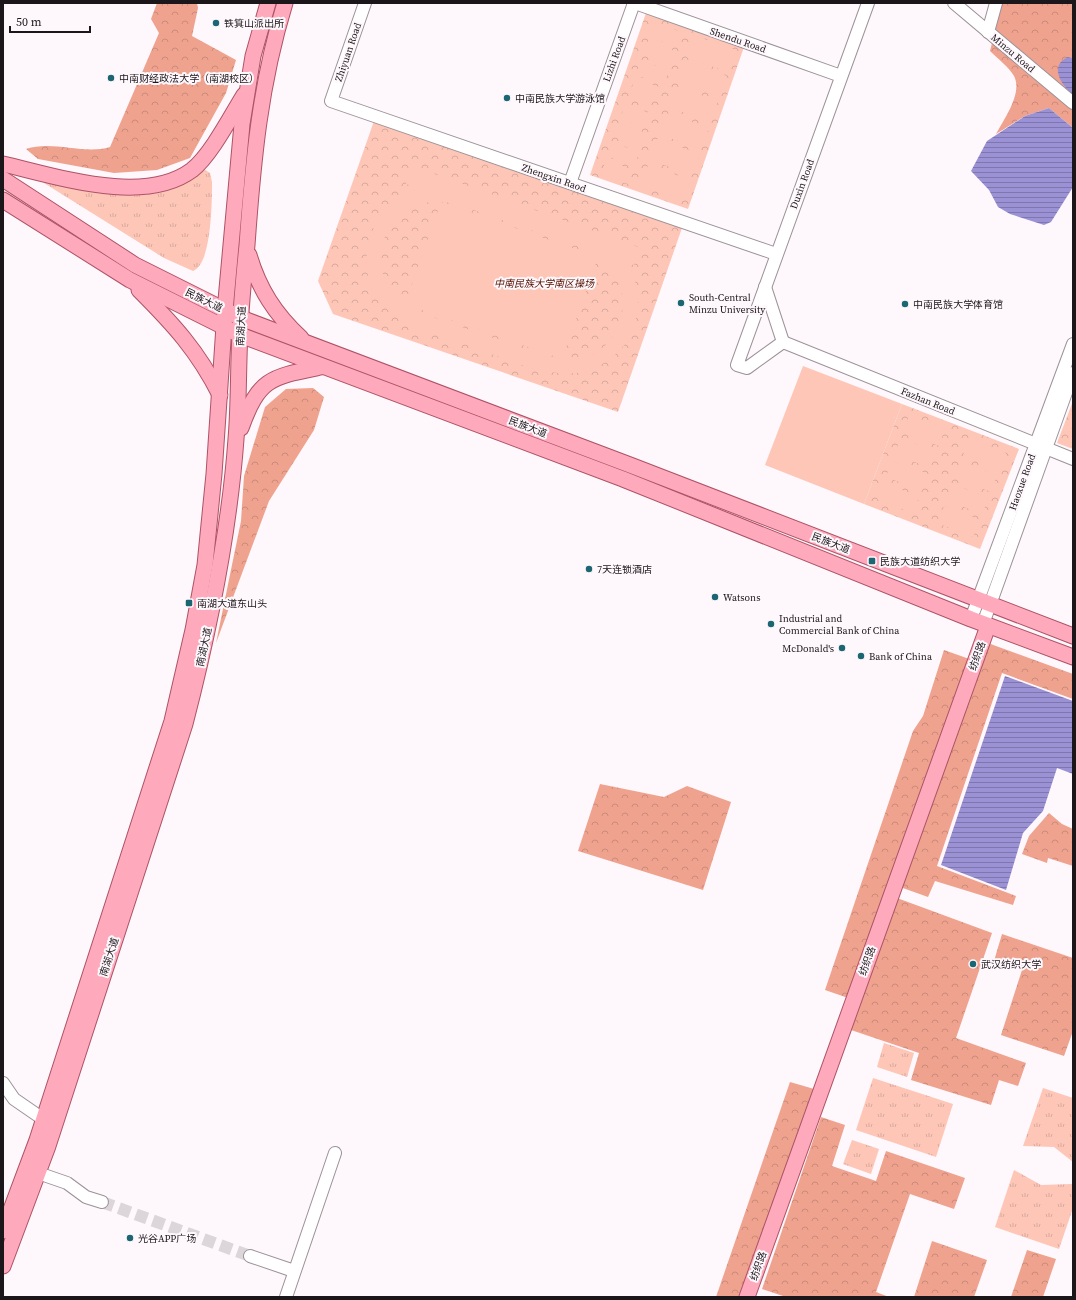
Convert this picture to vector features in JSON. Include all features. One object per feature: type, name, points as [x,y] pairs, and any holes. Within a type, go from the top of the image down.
[{"type":"main road","name":"南湖大道","points":[[3,1266],[11,1213],[38,1173],[49,1122],[172,721],[194,630],[205,565],[220,397],[225,311],[247,91],[253,56],[268,3]]},
{"type":"main road","name":"南湖大道","points":[[3,1230],[49,1122],[185,724],[198,674],[216,592],[236,440],[240,335],[251,181],[264,85],[285,3]]},
{"type":"main road","points":[[3,164],[63,178],[105,185],[138,187],[157,185],[172,181],[193,169],[202,159],[247,91]]},
{"type":"main road","name":"民族大道","points":[[3,179],[135,265],[241,318],[630,465],[984,603],[1073,636]]},
{"type":"main road","name":"民族大道","points":[[3,200],[130,280],[240,335],[321,367],[623,479],[981,623],[1073,657]]},
{"type":"main road","points":[[246,246],[259,285],[267,299],[288,327],[307,344]]},
{"type":"main road","points":[[130,280],[175,327],[197,354],[220,397]]},
{"type":"main road","points":[[236,440],[252,400],[261,388],[280,376],[321,367]]},
{"type":"main road","name":"纺织路","points":[[747,1297],[981,623]]},
{"type":"street","name":"Zhiyuan Road","points":[[331,101],[366,3]]},
{"type":"street","name":"Shendu Road","points":[[634,3],[841,76]]},
{"type":"street","name":"Lizhi Road","points":[[570,183],[634,3]]},
{"type":"street","name":"Duxin Road","points":[[784,342],[747,368],[737,365],[868,3]]},
{"type":"street","name":"Minzu Road","points":[[954,3],[1073,103]]},
{"type":"street","points":[[988,32],[996,3]]},
{"type":"street","name":"Zhengxin Raod","points":[[331,101],[776,254]]},
{"type":"street","points":[[765,287],[784,342]]},
{"type":"street","name":"Fazhan Road","points":[[784,342],[1073,459]]},
{"type":"street","name":"Haoxue Road","points":[[981,623],[984,603],[1041,447],[1073,344]]},
{"type":"street","name":"Haoxue Road","points":[[1041,447],[1073,373]]},
{"type":"street","points":[[3,1083],[14,1099],[49,1122]]},
{"type":"street","points":[[286,1297],[335,1153]]},
{"type":"street","points":[[38,1173],[67,1183],[86,1197],[102,1202]]},
{"type":"street","points":[[250,1256],[294,1271]]},
{"type":"green space","points":[[157,3],[197,3],[198,8],[192,36],[236,60],[226,93],[190,158],[157,170],[114,173],[38,159],[26,149],[47,146],[79,149],[100,149],[110,147],[159,33],[151,19]]},
{"type":"green space","points":[[1002,3],[1073,3],[1073,58],[1068,57],[1067,90],[1073,95],[1073,128],[1049,108],[1025,116],[996,134],[1008,114],[1016,90],[1016,83],[1012,73],[990,51]]},
{"type":"green space","points":[[646,13],[744,47],[688,209],[590,175]]},
{"type":"green space","points":[[654,23],[682,32],[677,47],[649,37]]},
{"type":"green space","points":[[693,35],[736,50],[728,72],[686,57]]},
{"type":"green space","points":[[648,41],[675,51],[670,65],[643,55]]},
{"type":"green space","points":[[641,61],[669,70],[664,84],[636,75]]},
{"type":"green space","points":[[684,61],[727,76],[720,97],[677,82]]},
{"type":"green space","points":[[635,78],[662,88],[658,102],[630,93]]},
{"type":"green space","points":[[675,86],[718,101],[711,122],[668,107]]},
{"type":"green space","points":[[625,105],[653,114],[648,128],[620,119]]},
{"type":"green space","points":[[666,113],[709,128],[701,149],[659,134]]},
{"type":"green space","name":"中南民族大学南区操场","points":[[374,121],[682,228],[618,412],[333,314],[318,281]]},
{"type":"green space","points":[[618,123],[646,133],[641,147],[614,137]]},
{"type":"green space","points":[[657,139],[700,154],[692,175],[650,160]]},
{"type":"green space","points":[[612,142],[639,152],[635,166],[607,156]]},
{"type":"green space","points":[[606,160],[633,170],[628,184],[601,174]]},
{"type":"green space","points":[[648,165],[691,180],[683,201],[641,186]]},
{"type":"green space","points":[[412,166],[641,248],[634,265],[626,262],[635,279],[638,298],[637,316],[627,342],[611,358],[591,370],[574,373],[556,373],[538,370],[519,364],[418,329],[400,320],[378,299],[370,281],[366,263],[368,244],[375,226],[385,210],[400,198],[418,189],[406,184]],"holes":[[[437,201],[457,204],[585,249],[605,262],[618,279],[623,298],[621,318],[613,335],[601,349],[583,358],[562,359],[547,357],[419,312],[400,300],[388,285],[381,267],[382,249],[387,232],[399,217],[415,206]]]},
{"type":"green space","points":[[204,169],[210,173],[212,182],[210,231],[204,257],[199,266],[193,271],[164,258],[44,183],[45,181],[90,191],[121,195],[152,194],[172,188]]},
{"type":"green space","points":[[441,202],[598,257],[562,359],[405,303]]},
{"type":"green space","points":[[803,366],[902,404],[864,504],[765,465]]},
{"type":"green space","points":[[313,388],[324,397],[314,430],[269,501],[216,643],[241,521],[244,476],[265,407],[286,389]]},
{"type":"green space","points":[[1073,401],[1073,449],[1057,443]]},
{"type":"green space","points":[[902,404],[1019,449],[980,549],[864,504]]},
{"type":"green space","points":[[909,415],[945,429],[939,446],[903,432]]},
{"type":"green space","points":[[901,438],[937,452],[930,468],[894,454]]},
{"type":"green space","points":[[970,439],[1006,453],[1000,470],[963,455]]},
{"type":"green space","points":[[892,460],[928,474],[922,491],[886,477]]},
{"type":"green space","points":[[961,461],[997,475],[991,492],[955,478]]},
{"type":"green space","points":[[883,482],[919,497],[913,513],[877,499]]},
{"type":"green space","points":[[953,484],[989,498],[982,514],[946,500]]},
{"type":"green space","points":[[944,506],[980,520],[973,537],[937,523]]},
{"type":"green space","points":[[985,642],[1073,674],[1073,699],[1002,673],[937,866],[1016,896],[1013,905],[935,881],[928,897],[900,887]]},
{"type":"green space","points":[[944,650],[975,661],[854,1000],[825,990],[913,731],[923,716]]},
{"type":"green space","points":[[600,784],[664,797],[687,786],[731,802],[703,890],[578,851]]},
{"type":"green space","points":[[1049,813],[1062,824],[1073,829],[1073,866],[1048,858],[1047,863],[1022,854],[1029,836]]},
{"type":"green space","points":[[897,898],[992,933],[956,1038],[1026,1063],[1018,1086],[999,1080],[991,1105],[911,1080],[919,1053],[851,1030]]},
{"type":"green space","points":[[1002,934],[1073,958],[1073,1031],[1064,1056],[1001,1035],[1022,970],[994,961]]},
{"type":"green space","points":[[884,1043],[914,1053],[907,1077],[877,1067]]},
{"type":"green space","points":[[873,1078],[953,1104],[936,1157],[856,1130]]},
{"type":"green space","points":[[790,1082],[821,1091],[747,1297],[716,1297]]},
{"type":"green space","points":[[1043,1088],[1073,1098],[1073,1162],[1054,1147],[1023,1146]]},
{"type":"green space","points":[[821,1117],[845,1125],[832,1166],[876,1181],[886,1151],[965,1178],[954,1209],[910,1194],[876,1292],[889,1297],[786,1297],[762,1289]]},
{"type":"green space","points":[[852,1140],[879,1149],[871,1174],[843,1164]]},
{"type":"green space","points":[[1014,1170],[1041,1185],[1072,1184],[1073,1182],[1073,1208],[1059,1249],[995,1227]]},
{"type":"green space","points":[[932,1241],[987,1260],[974,1297],[914,1297]]},
{"type":"green space","points":[[1027,1250],[1056,1259],[1043,1297],[1011,1297]]},
{"type":"shaded area","points":[[1068,57],[1073,58],[1073,95],[1061,81],[1058,71],[1059,65]]},
{"type":"shaded area","points":[[1049,108],[1073,128],[1073,187],[1051,222],[1044,225],[1010,214],[998,207],[989,190],[971,171],[987,141],[1025,116]]},
{"type":"shaded area","points":[[1005,676],[1073,701],[1073,774],[1057,768],[1043,811],[1023,833],[1006,890],[941,865]]},
{"type":"tunnel","points":[[102,1202],[250,1256]]},
{"type":"place","name":"铁箕山派出所","points":[[216,23]]},
{"type":"place","name":"中南财经政法大学（南湖校区）","points":[[111,78]]},
{"type":"place","name":"中南民族大学游泳馆","points":[[507,98]]},
{"type":"place","name":"South-Central Minzu University","points":[[681,303]]},
{"type":"place","name":"中南民族大学体育馆","points":[[905,304]]},
{"type":"place","name":"民族大道纺织大学","points":[[872,561]]},
{"type":"place","name":"7天连锁酒店","points":[[589,569]]},
{"type":"place","name":"Watsons","points":[[715,597]]},
{"type":"place","name":"南湖大道东山头","points":[[189,603]]},
{"type":"place","name":"Industrial and Commercial Bank of China","points":[[771,624]]},
{"type":"place","name":"McDonald's","points":[[842,648]]},
{"type":"place","name":"Bank of China","points":[[861,656]]},
{"type":"place","name":"武汉纺织大学","points":[[973,964]]},
{"type":"place","name":"光谷APP广场","points":[[130,1238]]}]
